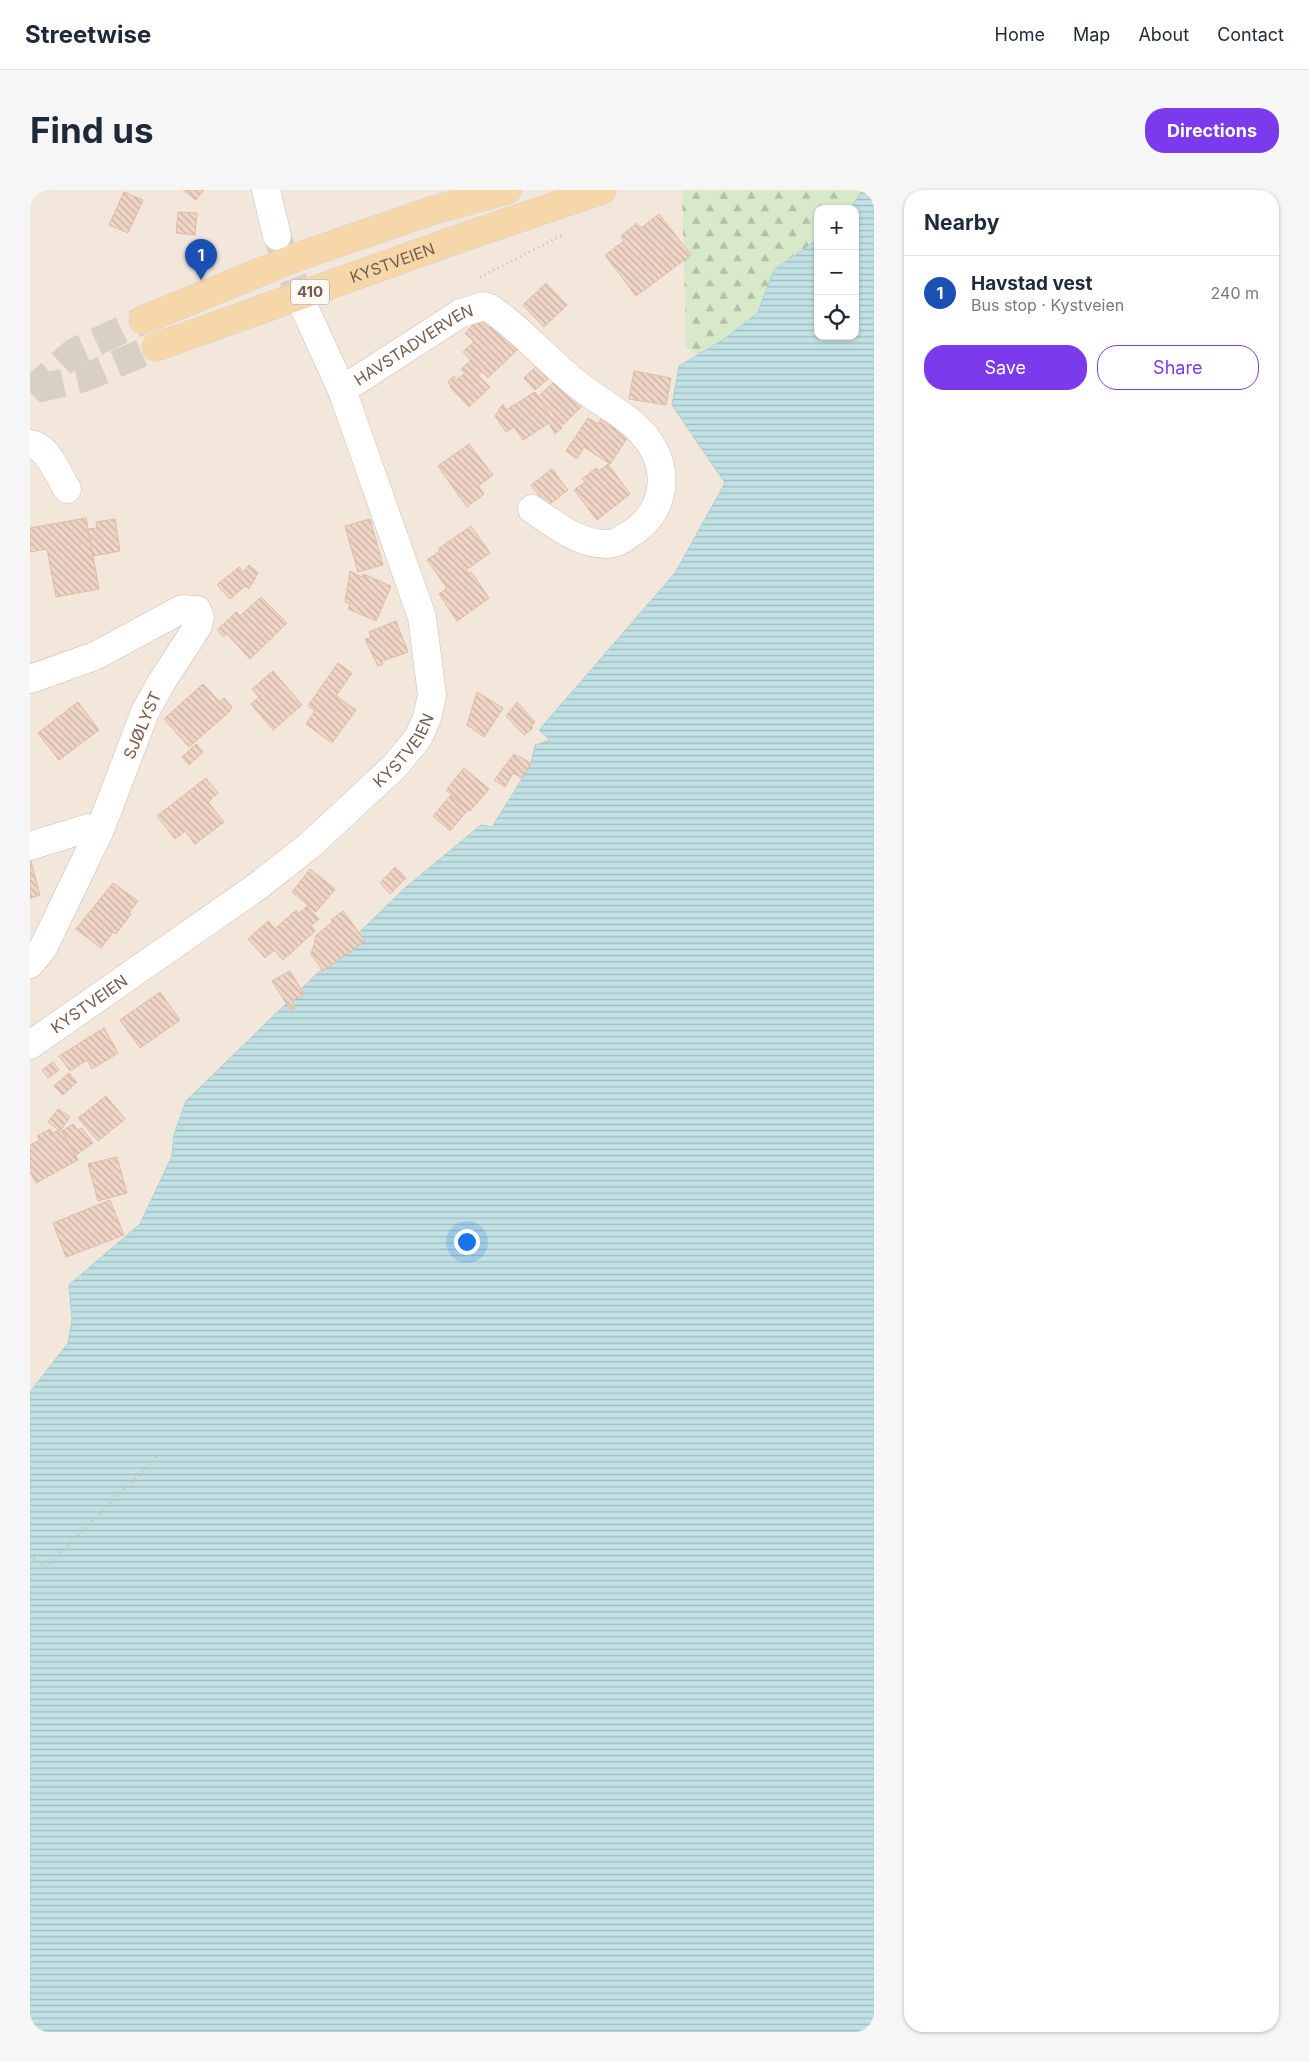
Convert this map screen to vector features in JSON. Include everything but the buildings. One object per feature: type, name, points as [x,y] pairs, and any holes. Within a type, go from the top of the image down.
[{"type":"main road","name":"410","points":[[143,320],[429,200],[507,190]]},
{"type":"main road","name":"KYSTVEIEN","points":[[156,347],[602,190]]},
{"type":"main road","points":[[464,237],[471,195]]},
{"type":"main road","points":[[429,200],[464,237]]},
{"type":"street","points":[[266,190],[277,236]]},
{"type":"street","name":"KYSTVEIEN","points":[[30,1045],[266,880],[310,845],[395,766],[418,738],[428,718],[432,695],[422,617],[342,390],[303,305]]},
{"type":"street","name":"HAVSTADVERVEN","points":[[342,390],[461,313],[484,306],[488,307],[578,386],[632,422],[653,448],[662,468],[660,498],[654,511],[642,527],[616,543],[607,544],[586,541],[564,530],[532,509]]},
{"type":"street","points":[[30,444],[36,444],[42,449],[67,489]]},
{"type":"street","name":"SJØLYST","points":[[30,679],[95,656],[182,610],[197,610],[200,617],[198,626],[160,683],[145,712],[100,830],[43,948],[30,964]]},
{"type":"street","points":[[30,846],[88,828],[100,830]]},
{"type":"path","points":[[30,1555],[46,1568],[158,1456]]},
{"type":"shaded area","points":[[30,190],[682,190],[686,347],[697,355],[679,366],[672,405],[725,483],[675,573],[539,730],[550,740],[535,745],[531,764],[491,827],[405,888],[186,1101],[174,1135],[172,1156],[140,1224],[69,1285],[72,1320],[68,1343],[30,1392]]},
{"type":"green space","points":[[682,190],[864,190],[852,205],[814,205],[814,242],[774,270],[758,311],[723,340],[697,355],[686,347]]},
{"type":"water","points":[[864,190],[874,190],[874,2032],[30,2032],[30,1392],[68,1343],[72,1320],[69,1285],[140,1224],[172,1156],[174,1135],[186,1101],[405,888],[481,825],[492,827],[531,764],[535,745],[550,740],[539,730],[675,573],[725,483],[672,405],[679,366],[723,340],[758,312],[774,270],[814,242],[814,340],[859,340],[859,205],[852,205]]},
{"type":"tunnel","points":[[278,239],[303,305]]},
{"type":"tunnel","points":[[30,392],[74,352],[143,320]]},
{"type":"tunnel","points":[[36,389],[84,378],[156,347]]},
{"type":"place","name":"Havstad vest","points":[[201,280]]}]
